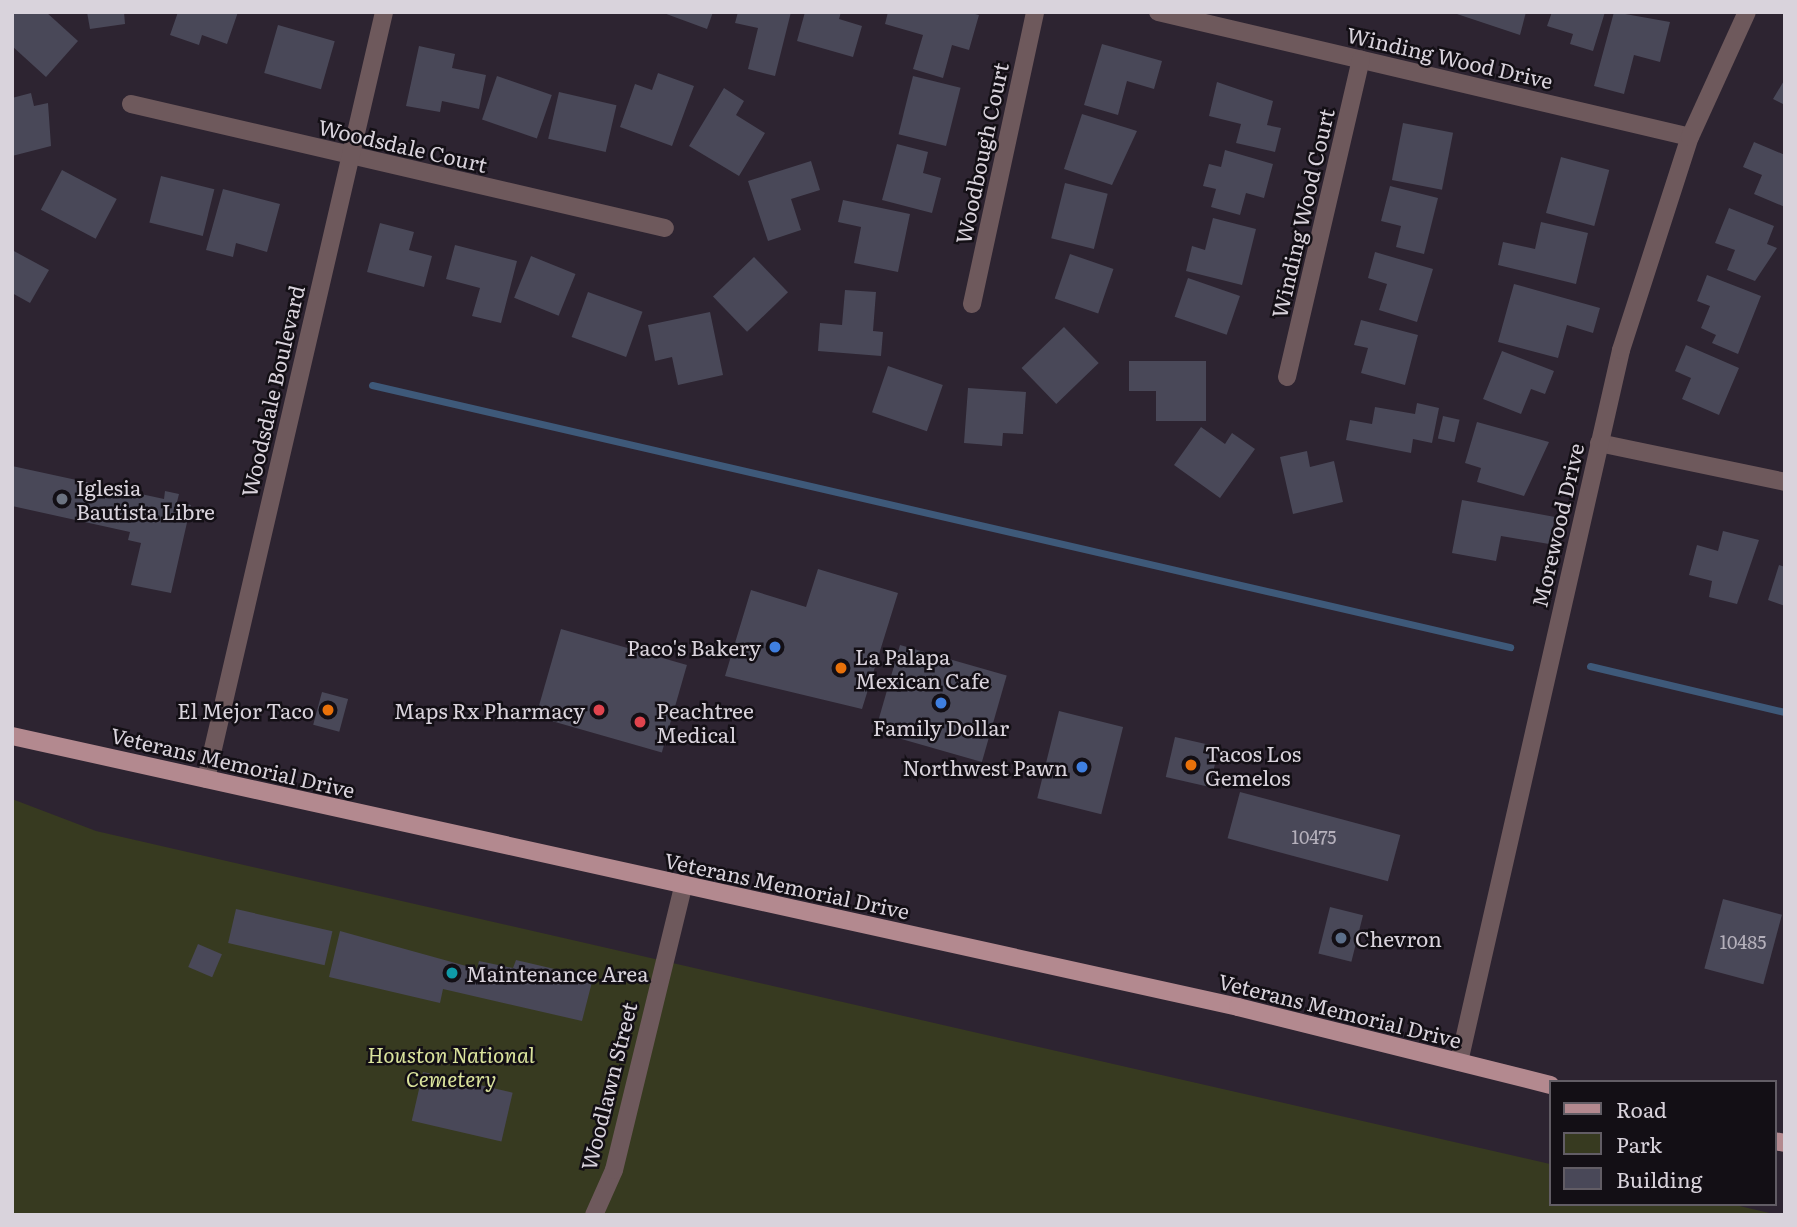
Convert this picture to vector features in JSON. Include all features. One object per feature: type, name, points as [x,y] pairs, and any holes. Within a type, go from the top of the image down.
[{"type":"main road","name":"Veterans Memorial Drive","points":[[12,736],[1459,1062],[1548,1084]]},
{"type":"street","name":"Woodsdale Boulevard","points":[[205,779],[384,12]]},
{"type":"street","name":"Woodbough Court","points":[[972,304],[1035,12]]},
{"type":"street","name":"Winding Wood Drive","points":[[1158,12],[1690,137]]},
{"type":"street","name":"Morewood Drive","points":[[1459,1062],[1600,443],[1655,235],[1690,137],[1747,12]]},
{"type":"street","name":"Winding Wood Court","points":[[1287,377],[1361,60]]},
{"type":"street","name":"Woodsdale Court","points":[[131,104],[665,228]]},
{"type":"street","points":[[1600,443],[1785,482]]},
{"type":"street","name":"Woodlawn Street","points":[[594,1215],[614,1170],[683,886]]},
{"type":"green space","name":"Houston National Cemetery","points":[[12,799],[96,831],[1548,1164],[1548,1206],[1740,1206],[1778,1215],[12,1215]]},
{"type":"building","points":[[14,12],[46,12],[78,41],[46,77],[12,46]]},
{"type":"building","points":[[87,12],[124,12],[125,24],[90,29]]},
{"type":"building","points":[[178,12],[238,12],[227,44],[202,35],[199,45],[170,35]]},
{"type":"building","points":[[661,12],[713,12],[707,29]]},
{"type":"building","points":[[738,12],[791,12],[775,76],[748,69],[758,28],[735,23]]},
{"type":"building","points":[[805,12],[841,12],[839,19],[862,26],[853,57],[797,41]]},
{"type":"building","points":[[888,12],[968,12],[979,15],[969,50],[952,45],[943,78],[913,69],[923,35],[885,24]]},
{"type":"building","points":[[1451,12],[1526,12],[1520,35]]},
{"type":"building","points":[[1552,12],[1605,12],[1593,51],[1570,44],[1573,34],[1547,26]]},
{"type":"building","points":[[1614,12],[1670,22],[1660,62],[1634,55],[1624,94],[1594,86]]},
{"type":"building","points":[[278,25],[335,41],[321,89],[264,73]]},
{"type":"building","points":[[1102,44],[1162,61],[1154,89],[1127,81],[1118,115],[1084,105]]},
{"type":"building","points":[[419,46],[455,54],[452,68],[486,75],[479,109],[442,101],[440,112],[406,106]]},
{"type":"building","points":[[658,73],[694,86],[672,146],[620,127],[635,84],[652,90]]},
{"type":"building","points":[[497,76],[552,95],[537,138],[482,119]]},
{"type":"building","points":[[913,76],[961,88],[946,146],[898,134]]},
{"type":"building","points":[[1785,79],[1785,105],[1773,99]]},
{"type":"building","points":[[1217,82],[1273,101],[1267,125],[1281,128],[1275,152],[1236,143],[1241,124],[1209,116]]},
{"type":"building","points":[[724,88],[744,101],[736,115],[765,133],[739,176],[689,146]]},
{"type":"building","points":[[559,92],[616,105],[606,152],[548,139]]},
{"type":"building","points":[[31,93],[34,106],[48,103],[51,146],[12,156],[12,98]]},
{"type":"building","points":[[1082,114],[1137,131],[1112,185],[1064,169]]},
{"type":"building","points":[[1403,123],[1453,133],[1442,190],[1392,180]]},
{"type":"building","points":[[1754,142],[1785,155],[1785,207],[1754,194],[1762,175],[1743,167]]},
{"type":"building","points":[[897,144],[928,152],[923,173],[941,178],[932,213],[882,200]]},
{"type":"building","points":[[1225,150],[1273,164],[1264,198],[1246,193],[1240,215],[1211,207],[1216,189],[1203,186],[1209,164],[1221,167]]},
{"type":"building","points":[[1561,157],[1609,170],[1594,226],[1546,213]]},
{"type":"building","points":[[811,161],[820,190],[791,199],[801,230],[768,241],[748,181]]},
{"type":"building","points":[[62,170],[117,199],[96,239],[41,210]]},
{"type":"building","points":[[161,176],[214,189],[203,236],[149,223]]},
{"type":"building","points":[[1065,183],[1108,194],[1094,249],[1051,238]]},
{"type":"building","points":[[1390,186],[1438,198],[1424,254],[1396,247],[1401,226],[1381,221]]},
{"type":"building","points":[[223,189],[280,204],[267,252],[236,243],[233,257],[206,250]]},
{"type":"building","points":[[843,200],[910,214],[898,272],[854,263],[861,227],[838,222]]},
{"type":"building","points":[[1729,208],[1774,226],[1767,244],[1777,248],[1755,281],[1727,270],[1735,250],[1715,243]]},
{"type":"building","points":[[1213,218],[1256,229],[1242,285],[1186,271],[1192,246],[1205,250]]},
{"type":"building","points":[[1541,222],[1588,233],[1576,284],[1498,265],[1503,242],[1535,249]]},
{"type":"building","points":[[380,223],[414,232],[409,250],[432,256],[424,287],[367,272]]},
{"type":"building","points":[[455,245],[517,261],[501,323],[472,316],[480,288],[446,279]]},
{"type":"building","points":[[12,250],[49,270],[30,303],[12,293]]},
{"type":"building","points":[[1375,252],[1433,269],[1417,322],[1379,310],[1387,284],[1368,278]]},
{"type":"building","points":[[1070,254],[1113,269],[1098,313],[1055,298]]},
{"type":"building","points":[[531,256],[576,274],[559,316],[514,298]]},
{"type":"building","points":[[754,257],[788,292],[747,332],[713,297]]},
{"type":"building","points":[[1707,275],[1761,296],[1738,354],[1712,343],[1716,335],[1701,328],[1710,306],[1697,301]]},
{"type":"building","points":[[1188,278],[1240,296],[1227,335],[1175,317]]},
{"type":"building","points":[[1514,284],[1600,308],[1593,333],[1567,325],[1558,358],[1498,342]]},
{"type":"building","points":[[845,290],[876,292],[873,331],[883,332],[881,356],[818,351],[820,323],[842,325]]},
{"type":"building","points":[[588,292],[643,312],[626,357],[572,337]]},
{"type":"building","points":[[710,312],[723,375],[678,385],[672,357],[655,361],[648,325]]},
{"type":"building","points":[[1361,320],[1418,335],[1405,385],[1361,373],[1368,348],[1354,345]]},
{"type":"building","points":[[1064,327],[1099,363],[1056,404],[1022,368]]},
{"type":"building","points":[[1686,345],[1739,368],[1719,415],[1682,399],[1691,378],[1675,371]]},
{"type":"building","points":[[1502,351],[1554,371],[1545,394],[1531,389],[1521,414],[1483,399]]},
{"type":"building","points":[[1129,361],[1206,361],[1206,421],[1156,421],[1156,391],[1129,391]]},
{"type":"building","points":[[888,366],[943,385],[927,431],[872,412]]},
{"type":"building","points":[[968,388],[1026,392],[1023,434],[1003,433],[1002,446],[964,443]]},
{"type":"building","points":[[1417,403],[1439,408],[1432,443],[1413,439],[1411,453],[1346,440],[1350,420],[1372,424],[1375,407],[1415,414]]},
{"type":"building","points":[[1443,416],[1460,420],[1454,442],[1438,438]]},
{"type":"building","points":[[1477,422],[1549,442],[1524,496],[1477,482],[1481,468],[1465,463]]},
{"type":"building","points":[[1201,427],[1225,444],[1232,433],[1255,449],[1220,498],[1174,465]]},
{"type":"building","points":[[1307,451],[1310,467],[1334,461],[1343,502],[1293,514],[1280,457]]},
{"type":"building","points":[[12,466],[164,499],[165,491],[179,494],[177,502],[191,505],[171,593],[131,585],[141,543],[128,540],[130,532],[12,506]]},
{"type":"building","points":[[1462,500],[1555,517],[1549,544],[1501,536],[1496,561],[1452,553]]},
{"type":"building","points":[[1723,531],[1759,540],[1737,604],[1709,597],[1712,581],[1689,575],[1697,545],[1718,551]]},
{"type":"building","points":[[1779,565],[1785,567],[1785,606],[1768,600]]},
{"type":"building","points":[[818,569],[898,593],[862,709],[725,676],[751,590],[806,607]]},
{"type":"building","points":[[561,629],[687,665],[662,753],[536,716]]},
{"type":"building","name":"Family Dollar","points":[[900,645],[1007,676],[982,762],[875,732]]},
{"type":"building","points":[[322,692],[348,699],[339,732],[313,725]]},
{"type":"building","points":[[1059,711],[1123,727],[1101,814],[1037,798]]},
{"type":"building","points":[[1175,737],[1219,747],[1210,787],[1166,777]]},
{"type":"building","points":[[1240,792],[1400,835],[1388,881],[1228,838]]},
{"type":"building","points":[[1723,899],[1782,915],[1763,984],[1704,969]]},
{"type":"building","points":[[1330,907],[1363,915],[1351,962],[1318,954]]},
{"type":"building","points":[[236,909],[332,931],[325,965],[228,943]]},
{"type":"building","name":"Maintenance Area","points":[[340,931],[477,969],[479,961],[513,968],[516,960],[593,978],[582,1021],[443,989],[440,1003],[329,977]]},
{"type":"building","points":[[198,944],[222,954],[212,977],[188,967]]},
{"type":"building","points":[[423,1072],[513,1093],[501,1141],[412,1121]]},
{"type":"waterway","points":[[372,385],[1510,647]]},
{"type":"waterway","points":[[1590,666],[1785,712]]},
{"type":"place","name":"Iglesia Bautista Libre","points":[[62,499]]},
{"type":"place","name":"Paco's Bakery","points":[[775,647]]},
{"type":"place","name":"La Palapa Mexican Cafe","points":[[841,668]]},
{"type":"place","name":"Family Dollar","points":[[941,703]]},
{"type":"place","name":"El Mejor Taco","points":[[328,710]]},
{"type":"place","name":"Maps Rx Pharmacy","points":[[599,710]]},
{"type":"place","name":"Peachtree Medical","points":[[640,722]]},
{"type":"place","name":"Tacos Los Gemelos","points":[[1191,765]]},
{"type":"place","name":"Northwest Pawn","points":[[1082,767]]},
{"type":"place","name":"Chevron","points":[[1341,938]]},
{"type":"place","name":"Maintenance Area","points":[[452,973]]}]
